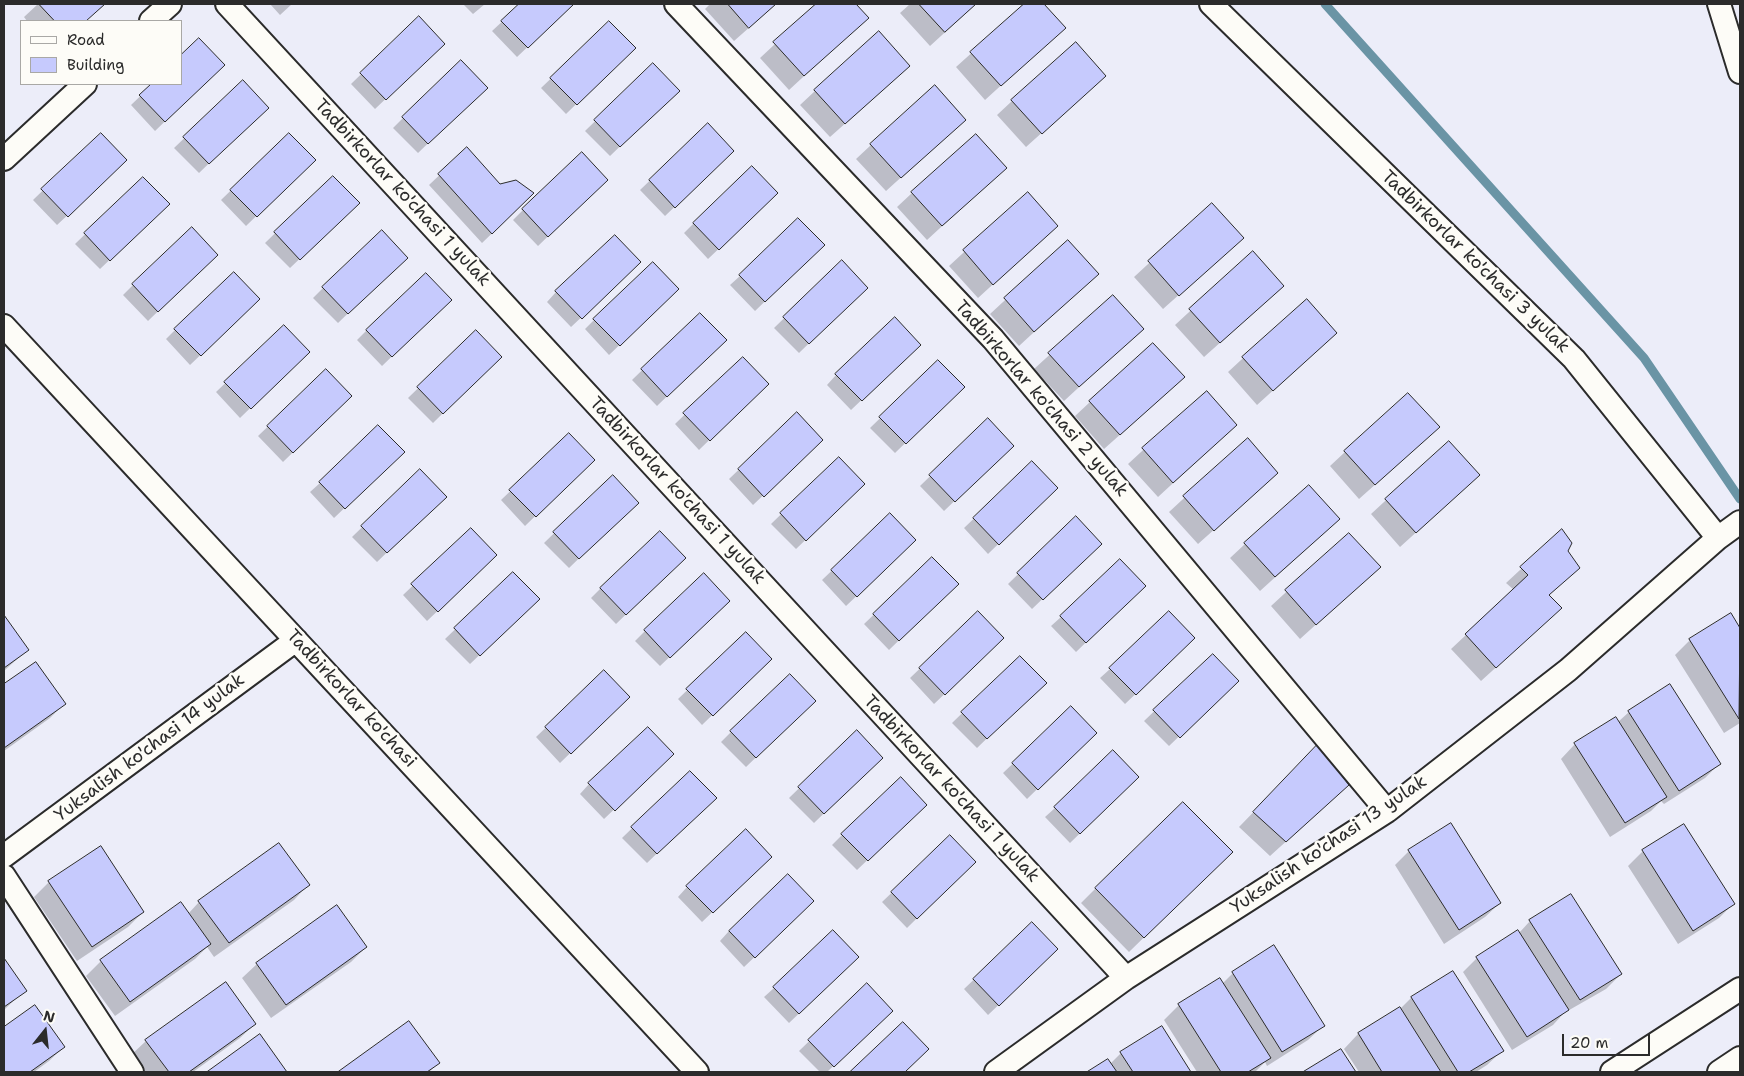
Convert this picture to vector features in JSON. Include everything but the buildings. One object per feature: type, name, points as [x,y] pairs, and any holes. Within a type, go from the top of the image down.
[{"type":"street","points":[[152,20],[170,4]]},
{"type":"street","name":"Tadbirkorlar ko'chasi 1 yulak","points":[[227,4],[1126,978]]},
{"type":"street","name":"Tadbirkorlar ko'chasi 2 yulak","points":[[676,4],[993,339],[1387,811]]},
{"type":"street","name":"Tadbirkorlar ko'chasi 3 yulak","points":[[1212,4],[1574,359],[1718,538]]},
{"type":"street","points":[[1719,4],[1740,72]]},
{"type":"street","points":[[4,159],[83,85]]},
{"type":"street","name":"Tadbirkorlar ko'chasi","points":[[4,326],[697,1072]]},
{"type":"street","name":"Yuksalish ko'chasi 13 yulak","points":[[996,1072],[1126,978],[1387,811],[1568,670],[1718,538],[1740,522]]},
{"type":"street","name":"Yuksalish ko'chasi 14 yulak","points":[[4,856],[296,640]]},
{"type":"street","points":[[4,876],[132,1072]]},
{"type":"street","points":[[1612,1072],[1740,989]]},
{"type":"street","points":[[1719,1072],[1740,1058]]},
{"type":"waterway","points":[[1325,4],[1644,358],[1740,499]]}]
